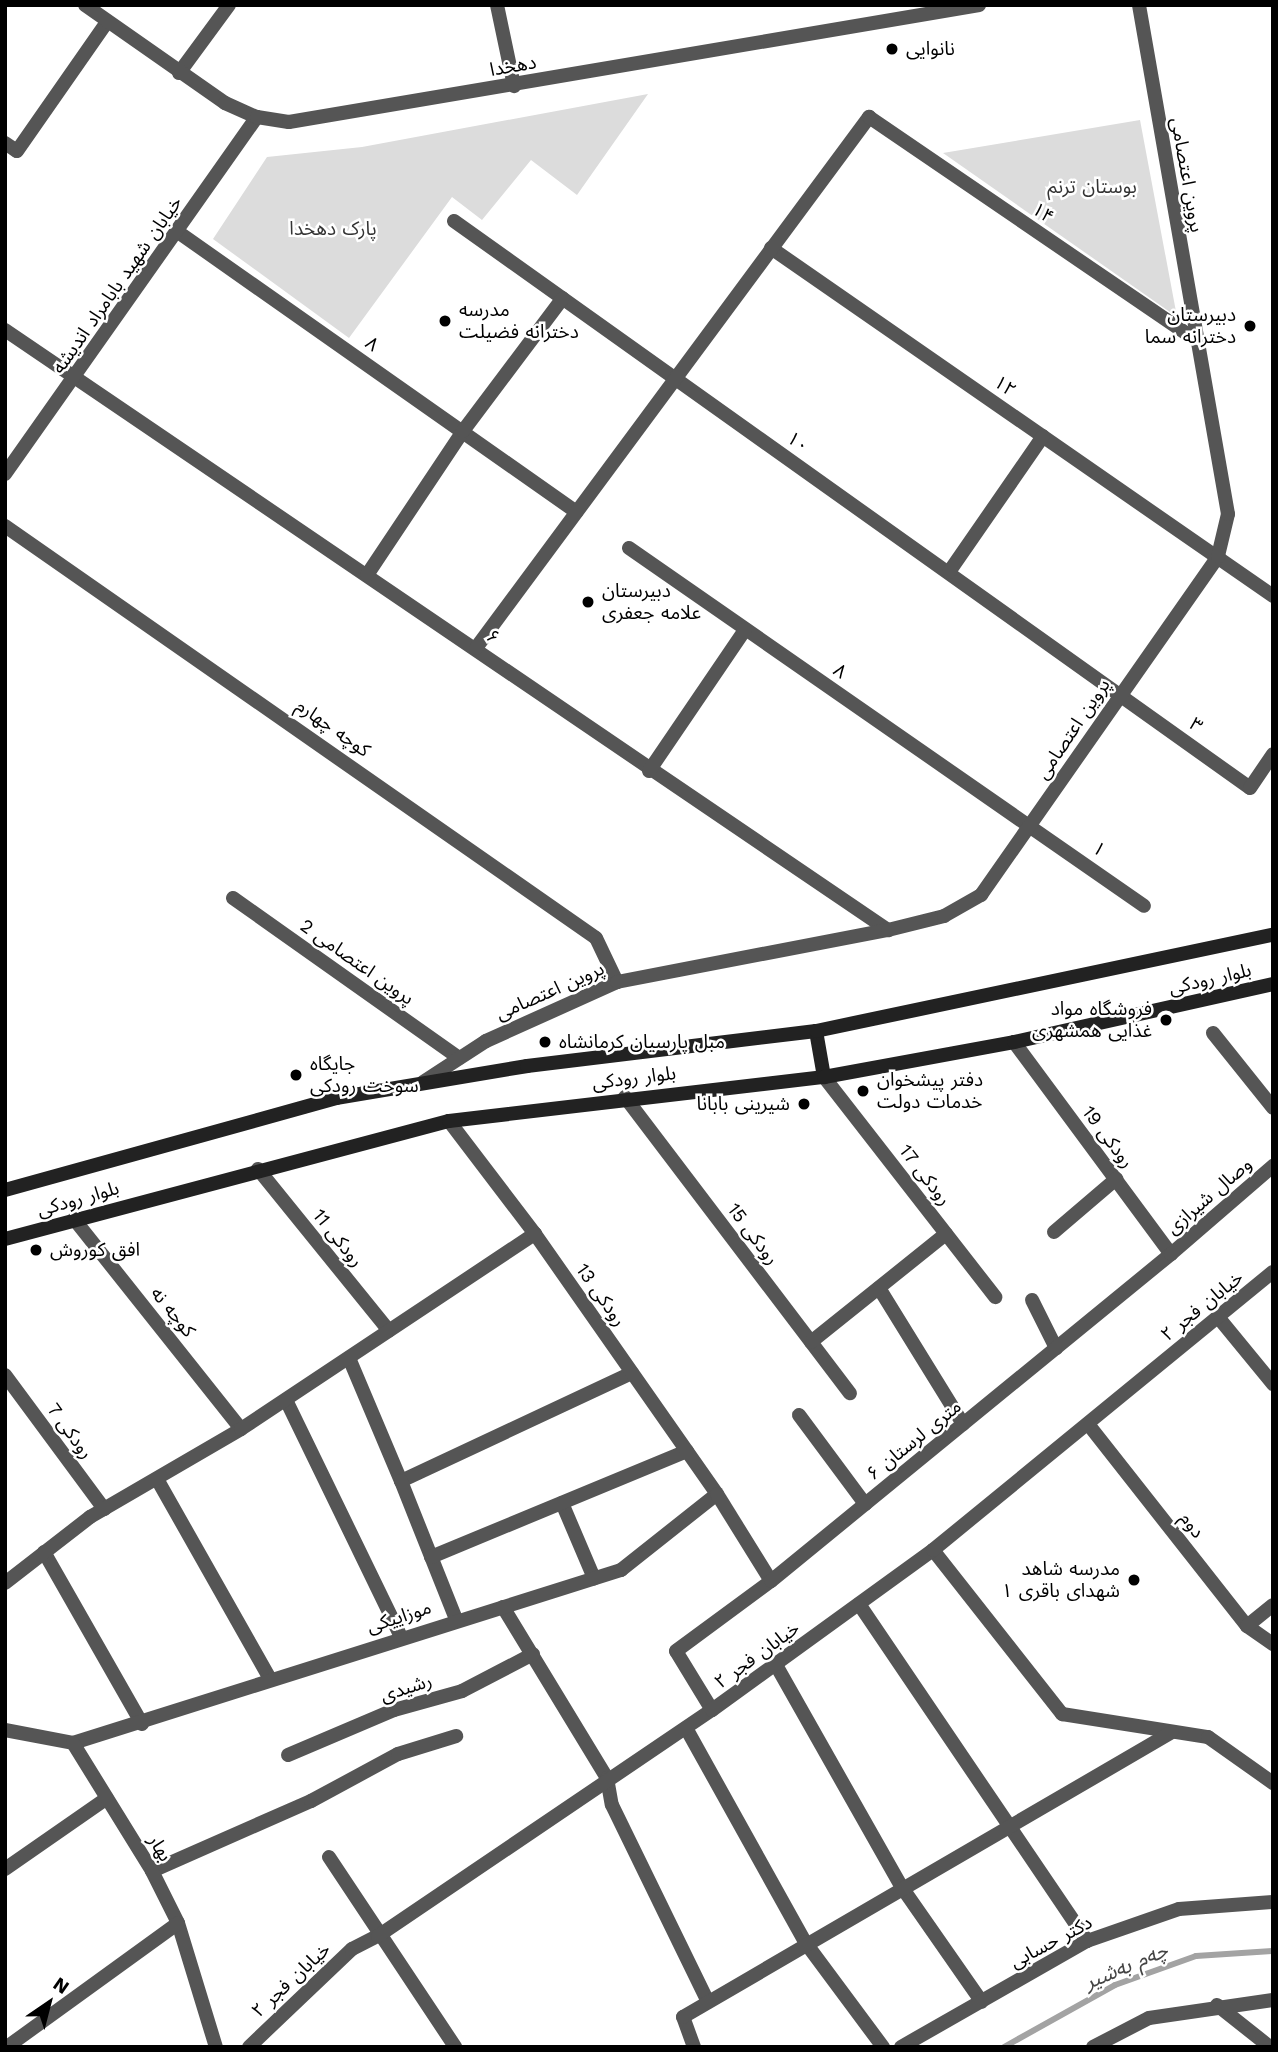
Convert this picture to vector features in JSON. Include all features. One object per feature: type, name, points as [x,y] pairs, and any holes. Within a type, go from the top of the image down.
[{"type":"main road","name":"بلوار رودکی","points":[[5,1190],[336,1098],[423,1082],[816,1031],[1273,935]]},
{"type":"main road","name":"بلوار رودکی","points":[[5,1239],[258,1169],[449,1121],[625,1097],[824,1077],[1014,1042],[1273,984]]},
{"type":"main road","points":[[816,1031],[824,1077]]},
{"type":"street","name":"دهخدا","points":[[85,5],[179,74],[257,117],[315,120],[979,5]]},
{"type":"street","points":[[179,74],[229,5]]},
{"type":"street","points":[[497,5],[514,86]]},
{"type":"street","name":"پروین اعتصامی","points":[[423,1082],[486,1041],[617,982],[888,930],[944,916],[981,895],[1218,555],[1228,514],[1139,5]]},
{"type":"street","points":[[5,143],[17,151],[107,22]]},
{"type":"street","name":"خیابان شهید بابامراد اندیشه","points":[[5,474],[75,379],[257,117]]},
{"type":"street","name":"۱۴","points":[[771,248],[869,117],[1196,340]]},
{"type":"street","name":"۱۰","points":[[454,221],[1120,694]]},
{"type":"street","name":"۸","points":[[178,232],[577,512]]},
{"type":"street","points":[[476,648],[771,248]]},
{"type":"street","name":"۱۲","points":[[771,248],[1218,555],[1273,596]]},
{"type":"street","points":[[367,575],[463,431],[563,298]]},
{"type":"street","name":"۶","points":[[5,330],[476,648],[649,771],[888,930]]},
{"type":"street","points":[[949,572],[1043,436]]},
{"type":"street","name":"کوچه چهارم","points":[[5,526],[596,938],[617,982]]},
{"type":"street","name":"۸","points":[[629,548],[1031,824]]},
{"type":"street","points":[[649,771],[745,630]]},
{"type":"street","name":"۳","points":[[1120,694],[1250,788],[1273,754]]},
{"type":"street","name":"۱","points":[[1031,824],[1144,906]]},
{"type":"street","name":"پروین اعتصامی 2","points":[[233,898],[459,1058]]},
{"type":"street","points":[[1213,1033],[1273,1108]]},
{"type":"street","name":"رودکی 19","points":[[1014,1042],[1171,1254]]},
{"type":"street","name":"رودکی 17","points":[[824,1077],[995,1297]]},
{"type":"street","name":"رودکی 15","points":[[625,1097],[850,1393]]},
{"type":"street","name":"رودکی 13","points":[[449,1121],[535,1234],[687,1451],[771,1581]]},
{"type":"street","name":"وصال شیرازی","points":[[1171,1254],[1273,1166]]},
{"type":"street","name":"رودکی 11","points":[[258,1169],[388,1331]]},
{"type":"street","points":[[1054,1232],[1116,1179]]},
{"type":"street","name":"کوچه نه","points":[[74,1219],[241,1429]]},
{"type":"street","points":[[5,1583],[104,1509],[241,1429],[535,1234]]},
{"type":"street","points":[[811,1342],[946,1234]]},
{"type":"street","name":"۶ متری لرستان","points":[[712,1710],[676,1651],[771,1581],[1171,1254]]},
{"type":"street","name":"خیابان فجر ۲","points":[[248,2047],[352,1949],[378,1936],[607,1778],[686,1728],[933,1550],[1273,1272]]},
{"type":"street","points":[[879,1288],[963,1424]]},
{"type":"street","points":[[1032,1300],[1056,1348]]},
{"type":"street","points":[[1219,1317],[1273,1384]]},
{"type":"street","points":[[349,1358],[456,1619]]},
{"type":"street","points":[[401,1481],[632,1373]]},
{"type":"street","name":"رودکی 7","points":[[5,1375],[104,1509]]},
{"type":"street","points":[[286,1399],[401,1637]]},
{"type":"street","points":[[799,1415],[865,1504]]},
{"type":"street","name":"دوم","points":[[1088,1424],[1247,1626],[1273,1644]]},
{"type":"street","points":[[431,1557],[687,1451]]},
{"type":"street","points":[[156,1479],[270,1679]]},
{"type":"street","name":"موزاییکی","points":[[73,1743],[142,1724],[456,1619],[621,1570],[717,1494]]},
{"type":"street","points":[[562,1503],[594,1578]]},
{"type":"street","points":[[933,1550],[1062,1714],[1208,1737],[1273,1783]]},
{"type":"street","points":[[44,1552],[142,1724]]},
{"type":"street","points":[[859,1604],[1087,1941]]},
{"type":"street","points":[[1247,1626],[1273,1605]]},
{"type":"street","points":[[503,1607],[607,1778],[612,1805],[708,2002]]},
{"type":"street","name":"رشیدی","points":[[288,1755],[394,1710],[462,1691],[534,1654]]},
{"type":"street","points":[[776,1665],[901,1886],[982,2001]]},
{"type":"street","points":[[686,1728],[805,1942],[883,2047]]},
{"type":"street","points":[[5,1730],[73,1743]]},
{"type":"street","points":[[694,2047],[683,2017],[901,1886],[1009,1829],[1172,1732]]},
{"type":"street","points":[[152,1871],[311,1801],[398,1754],[456,1737]]},
{"type":"street","name":"بهار","points":[[73,1743],[152,1871],[178,1923],[216,2047]]},
{"type":"street","points":[[5,1869],[107,1798]]},
{"type":"street","points":[[329,1857],[378,1936],[455,2047]]},
{"type":"street","name":"دکتر حسابی","points":[[901,2047],[1087,1941],[1179,1909],[1273,1902]]},
{"type":"street","points":[[7,2047],[178,1923]]},
{"type":"street","points":[[1093,2047],[1149,2018],[1217,2005],[1273,2000]]},
{"type":"street","points":[[1217,2005],[1270,2047]]},
{"type":"green space","name":"پارک دهخدا","points":[[648,94],[577,195],[531,160],[482,220],[452,197],[349,338],[213,239],[267,157],[362,147]]},
{"type":"green space","name":"بوستان ترنم","points":[[1140,120],[1177,317],[943,153]]},
{"type":"waterway","name":"چەم بەشیر","points":[[1004,2047],[1115,1985],[1196,1956],[1273,1951]]},
{"type":"place","name":"نانوایی","points":[[892,49]]},
{"type":"place","name":"مدرسه دخترانه فضيلت","points":[[445,321]]},
{"type":"place","name":"دبیرستان دخترانه سما","points":[[1250,326]]},
{"type":"place","name":"دبیرستان علامه جعفری","points":[[588,602]]},
{"type":"place","name":"فروشگاه مواد غذایی همشهری","points":[[1166,1020]]},
{"type":"place","name":"مبل پارسیان کرمانشاه","points":[[545,1042]]},
{"type":"place","name":"جایگاه سوخت رودکی","points":[[296,1075]]},
{"type":"place","name":"دفتر پیشخوان خدمات دولت","points":[[863,1091]]},
{"type":"place","name":"شیرینی بابانا","points":[[804,1104]]},
{"type":"place","name":"افق کوروش","points":[[36,1250]]},
{"type":"place","name":"مدرسه شاهد شهدای باقری ۱","points":[[1134,1580]]}]
